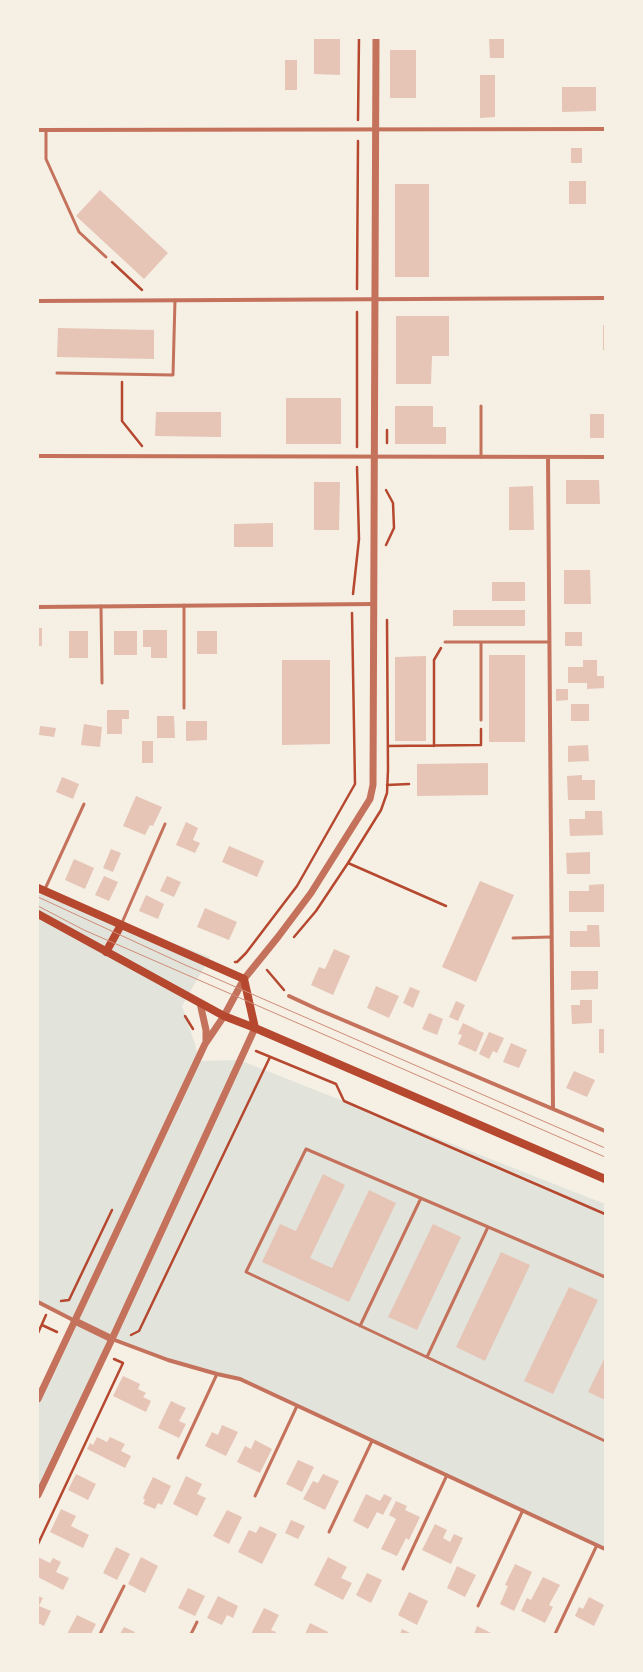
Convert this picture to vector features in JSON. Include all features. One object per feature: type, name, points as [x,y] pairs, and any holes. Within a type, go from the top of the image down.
[{"type":"main road","points":[[41,889],[244,979],[255,1028]]},
{"type":"main road","points":[[38,914],[224,1016],[605,1178]]},
{"type":"main road","points":[[106,952],[121,925]]},
{"type":"street","points":[[38,1399],[206,1042],[224,1016],[244,979],[311,893],[370,799],[373,785],[376,38]]},
{"type":"street","points":[[38,130],[605,129]]},
{"type":"street","points":[[38,301],[605,298]]},
{"type":"street","points":[[38,456],[605,457]]},
{"type":"street","points":[[548,457],[553,1108]]},
{"type":"street","points":[[38,607],[374,604]]},
{"type":"street","points":[[289,996],[605,1131]]},
{"type":"street","points":[[200,1003],[206,1030],[206,1042]]},
{"type":"street","points":[[38,1495],[112,1339],[255,1028]]},
{"type":"street","points":[[38,1302],[112,1339],[168,1360],[240,1379],[605,1549]]},
{"type":"lane","points":[[46,130],[46,159],[79,232],[106,257]]},
{"type":"lane","points":[[57,373],[173,375],[175,300]]},
{"type":"lane","points":[[481,406],[481,457]]},
{"type":"lane","points":[[184,605],[184,708]]},
{"type":"lane","points":[[101,606],[102,683]]},
{"type":"lane","points":[[445,642],[549,642]]},
{"type":"lane","points":[[481,642],[481,720]]},
{"type":"lane","points":[[41,889],[84,804]]},
{"type":"lane","points":[[121,925],[165,824]]},
{"type":"lane","points":[[513,938],[552,937]]},
{"type":"lane","points":[[605,1277],[306,1149],[246,1272],[605,1441]]},
{"type":"lane","points":[[360,1326],[421,1198]]},
{"type":"lane","points":[[427,1357],[488,1227]]},
{"type":"lane","points":[[178,1458],[217,1374]]},
{"type":"lane","points":[[255,1496],[297,1406]]},
{"type":"lane","points":[[329,1532],[372,1440]]},
{"type":"lane","points":[[403,1569],[447,1476]]},
{"type":"lane","points":[[478,1606],[523,1510]]},
{"type":"lane","points":[[555,1634],[596,1545]]},
{"type":"lane","points":[[100,1634],[124,1586]]},
{"type":"lane","points":[[191,1634],[197,1622]]},
{"type":"path","points":[[358,121],[359,38]]},
{"type":"path","points":[[357,290],[358,141]]},
{"type":"path","points":[[106,257],[153,300]]},
{"type":"path","points":[[357,312],[357,447]]},
{"type":"path","points":[[122,374],[122,422],[150,456]]},
{"type":"path","points":[[246,953],[297,886],[355,784],[352,604],[359,539],[358,467]]},
{"type":"path","points":[[386,485],[386,489],[393,504],[394,528],[386,544],[386,552]]},
{"type":"path","points":[[386,614],[388,746],[387,785],[409,784]]},
{"type":"path","points":[[434,746],[434,660],[445,642]]},
{"type":"path","points":[[388,746],[481,745],[481,720]]},
{"type":"path","points":[[348,863],[446,906]]},
{"type":"path","points":[[266,971],[289,996]]},
{"type":"path","points":[[185,1016],[194,1032]]},
{"type":"path","points":[[252,1057],[255,1051],[336,1084],[344,1101],[605,1214]]},
{"type":"path","points":[[131,1335],[139,1331],[270,1057]]},
{"type":"path","points":[[38,1333],[46,1315]]},
{"type":"path","points":[[42,1325],[60,1333]]},
{"type":"path","points":[[38,1544],[123,1363],[111,1357]]},
{"type":"shaded area","points":[[38,888],[120,923],[210,957],[182,1006],[195,1044],[198,1061],[239,1060],[605,1204],[605,1549],[240,1379],[168,1360],[112,1339],[38,1495],[38,1399],[75,1321],[38,1302]]},
{"type":"building","points":[[314,38],[340,38],[340,75],[314,74]]},
{"type":"building","points":[[489,38],[504,38],[504,58],[490,58]]},
{"type":"building","points":[[390,50],[416,50],[416,98],[390,98]]},
{"type":"building","points":[[285,60],[297,60],[297,90],[285,90]]},
{"type":"building","points":[[480,75],[495,75],[495,117],[480,118]]},
{"type":"building","points":[[562,87],[596,87],[596,111],[562,112]]},
{"type":"building","points":[[571,148],[582,148],[582,163],[571,163]]},
{"type":"building","points":[[569,181],[586,181],[586,204],[569,204]]},
{"type":"building","points":[[395,184],[429,184],[429,277],[395,277]]},
{"type":"building","points":[[100,190],[168,253],[144,279],[76,216]]},
{"type":"building","points":[[396,316],[449,316],[449,356],[432,356],[431,384],[396,384]]},
{"type":"building","points":[[603,325],[605,325],[605,350],[603,350]]},
{"type":"building","points":[[58,328],[154,330],[154,359],[57,357]]},
{"type":"building","points":[[286,398],[341,398],[341,444],[286,444]]},
{"type":"building","points":[[395,406],[433,406],[433,427],[446,427],[446,444],[395,444]]},
{"type":"building","points":[[156,412],[221,412],[221,437],[155,436]]},
{"type":"building","points":[[590,414],[605,414],[605,438],[590,438]]},
{"type":"building","points":[[566,480],[599,480],[600,504],[566,504]]},
{"type":"building","points":[[314,482],[340,482],[339,530],[314,530]]},
{"type":"building","points":[[533,486],[534,530],[509,530],[509,487]]},
{"type":"building","points":[[273,523],[273,547],[234,547],[234,524]]},
{"type":"building","points":[[564,570],[590,570],[591,604],[564,604]]},
{"type":"building","points":[[492,582],[525,582],[525,601],[492,601]]},
{"type":"building","points":[[453,610],[525,610],[525,626],[453,626]]},
{"type":"building","points":[[38,628],[42,628],[42,646],[38,646]]},
{"type":"building","points":[[143,630],[167,630],[167,658],[151,658],[151,647],[143,647]]},
{"type":"building","points":[[69,631],[88,631],[88,658],[69,658]]},
{"type":"building","points":[[114,631],[137,631],[137,655],[114,655]]},
{"type":"building","points":[[197,631],[217,631],[217,654],[197,654]]},
{"type":"building","points":[[565,632],[582,632],[582,646],[565,646]]},
{"type":"building","points":[[489,655],[525,655],[525,742],[489,742]]},
{"type":"building","points":[[426,656],[426,741],[395,741],[395,657]]},
{"type":"building","points":[[282,660],[330,660],[330,744],[282,745]]},
{"type":"building","points":[[583,660],[597,660],[597,676],[605,676],[605,688],[587,689],[587,683],[568,683],[568,667],[583,667]]},
{"type":"building","points":[[556,689],[568,689],[568,700],[556,701]]},
{"type":"building","points":[[571,704],[589,704],[589,721],[571,721]]},
{"type":"building","points":[[107,710],[129,710],[129,719],[122,719],[122,734],[107,734]]},
{"type":"building","points":[[157,716],[174,716],[175,738],[157,738]]},
{"type":"building","points":[[186,721],[207,721],[207,740],[186,741]]},
{"type":"building","points":[[84,724],[102,727],[100,747],[81,745]]},
{"type":"building","points":[[40,726],[56,728],[54,737],[39,735]]},
{"type":"building","points":[[142,741],[153,741],[153,763],[142,763]]},
{"type":"building","points":[[588,745],[589,761],[568,762],[568,746]]},
{"type":"building","points":[[488,763],[488,795],[417,796],[417,764]]},
{"type":"building","points":[[582,775],[582,780],[595,780],[595,800],[568,800],[567,776]]},
{"type":"building","points":[[62,777],[79,784],[73,799],[56,792]]},
{"type":"building","points":[[136,796],[162,807],[153,826],[150,825],[145,835],[123,826]]},
{"type":"building","points":[[585,811],[602,811],[603,835],[570,836],[569,819],[585,819]]},
{"type":"building","points":[[186,822],[198,828],[193,840],[200,843],[195,853],[176,845]]},
{"type":"building","points":[[229,846],[264,861],[257,877],[222,862]]},
{"type":"building","points":[[111,849],[121,853],[113,872],[103,868]]},
{"type":"building","points":[[590,852],[590,874],[567,874],[566,853]]},
{"type":"building","points":[[74,859],[94,868],[85,889],[65,880]]},
{"type":"building","points":[[104,876],[118,882],[109,901],[95,895]]},
{"type":"building","points":[[167,876],[181,882],[174,897],[160,891]]},
{"type":"building","points":[[480,881],[514,895],[476,982],[442,967]]},
{"type":"building","points":[[605,884],[605,912],[569,912],[569,891],[589,891],[589,885]]},
{"type":"building","points":[[146,895],[164,904],[158,919],[139,911]]},
{"type":"building","points":[[205,908],[237,922],[229,940],[197,927]]},
{"type":"building","points":[[587,925],[599,925],[600,947],[570,947],[570,931],[587,931]]},
{"type":"building","points":[[334,949],[350,956],[333,995],[311,985],[319,967],[325,969]]},
{"type":"building","points":[[571,971],[598,971],[598,989],[571,990]]},
{"type":"building","points":[[376,986],[399,996],[389,1018],[367,1008]]},
{"type":"building","points":[[410,987],[420,991],[413,1008],[403,1003]]},
{"type":"building","points":[[580,1000],[592,1000],[592,1023],[572,1024],[571,1005],[580,1005]]},
{"type":"building","points":[[456,1001],[465,1005],[458,1021],[449,1017]]},
{"type":"building","points":[[429,1013],[443,1019],[437,1035],[422,1029]]},
{"type":"building","points":[[463,1023],[484,1033],[476,1052],[458,1044],[462,1035],[458,1034]]},
{"type":"building","points":[[599,1029],[605,1029],[605,1053],[599,1053]]},
{"type":"building","points":[[489,1032],[504,1038],[497,1053],[493,1051],[489,1059],[479,1054]]},
{"type":"building","points":[[511,1043],[527,1050],[519,1068],[503,1062]]},
{"type":"building","points":[[574,1071],[595,1080],[587,1097],[566,1088]]},
{"type":"building","points":[[323,1174],[345,1185],[310,1258],[332,1268],[369,1190],[396,1203],[349,1302],[262,1262],[280,1224],[296,1231]]},
{"type":"building","points":[[433,1224],[461,1237],[417,1330],[388,1317]]},
{"type":"building","points":[[501,1252],[530,1265],[485,1361],[456,1347]]},
{"type":"building","points":[[569,1287],[598,1300],[553,1394],[524,1381]]},
{"type":"building","points":[[605,1357],[605,1400],[588,1392]]},
{"type":"building","points":[[123,1376],[140,1384],[138,1389],[146,1393],[143,1397],[151,1401],[146,1412],[113,1396]]},
{"type":"building","points":[[171,1401],[186,1408],[179,1421],[186,1424],[179,1438],[158,1428]]},
{"type":"building","points":[[222,1425],[238,1432],[226,1456],[205,1446],[212,1432],[218,1435]]},
{"type":"building","points":[[97,1437],[107,1442],[110,1437],[125,1444],[121,1451],[131,1456],[125,1468],[87,1449],[90,1443],[93,1445]]},
{"type":"building","points":[[255,1440],[272,1449],[260,1473],[237,1462],[245,1446],[251,1449]]},
{"type":"building","points":[[298,1460],[314,1467],[302,1492],[286,1484]]},
{"type":"building","points":[[76,1474],[96,1484],[88,1500],[68,1490]]},
{"type":"building","points":[[323,1474],[339,1481],[325,1510],[303,1499],[313,1481],[318,1483]]},
{"type":"building","points":[[186,1476],[202,1484],[197,1494],[206,1498],[197,1516],[173,1504]]},
{"type":"building","points":[[153,1477],[171,1486],[162,1505],[158,1503],[155,1509],[143,1504],[145,1500],[143,1498]]},
{"type":"building","points":[[366,1494],[380,1501],[384,1494],[392,1498],[383,1515],[377,1512],[368,1529],[353,1521]]},
{"type":"building","points":[[396,1501],[407,1506],[405,1510],[420,1517],[409,1540],[406,1538],[397,1556],[381,1549],[396,1519],[389,1515]]},
{"type":"building","points":[[61,1509],[76,1516],[71,1526],[89,1535],[83,1548],[50,1532]]},
{"type":"building","points":[[227,1510],[242,1517],[229,1544],[213,1536]]},
{"type":"building","points":[[291,1520],[305,1526],[298,1539],[285,1533]]},
{"type":"building","points":[[435,1524],[447,1530],[443,1538],[450,1542],[454,1534],[463,1538],[451,1564],[422,1550]]},
{"type":"building","points":[[260,1526],[277,1534],[262,1564],[238,1552],[249,1530],[256,1533]]},
{"type":"building","points":[[116,1547],[130,1554],[117,1580],[103,1573]]},
{"type":"building","points":[[38,1557],[50,1563],[53,1558],[61,1562],[56,1572],[69,1578],[63,1590],[38,1577]]},
{"type":"building","points":[[141,1557],[158,1566],[145,1593],[128,1584]]},
{"type":"building","points":[[328,1557],[347,1567],[341,1578],[352,1583],[343,1600],[314,1585]]},
{"type":"building","points":[[515,1564],[532,1572],[514,1611],[500,1604],[508,1586],[505,1585]]},
{"type":"building","points":[[457,1566],[476,1575],[465,1597],[447,1588]]},
{"type":"building","points":[[367,1573],[382,1580],[371,1603],[356,1595]]},
{"type":"building","points":[[543,1577],[560,1585],[549,1605],[553,1607],[545,1623],[521,1611],[527,1598],[531,1600]]},
{"type":"building","points":[[188,1588],[205,1596],[195,1616],[178,1608]]},
{"type":"building","points":[[409,1592],[428,1601],[417,1625],[398,1615]]},
{"type":"building","points":[[38,1596],[43,1598],[39,1606],[51,1611],[44,1626],[38,1623]]},
{"type":"building","points":[[218,1596],[238,1606],[233,1618],[227,1615],[222,1625],[207,1618]]},
{"type":"building","points":[[589,1597],[604,1605],[594,1626],[575,1616],[579,1607],[583,1609]]},
{"type":"building","points":[[264,1608],[279,1615],[271,1630],[276,1632],[275,1634],[251,1634]]},
{"type":"building","points":[[77,1615],[96,1624],[91,1634],[67,1634]]},
{"type":"building","points":[[310,1623],[328,1632],[327,1634],[305,1634]]},
{"type":"building","points":[[477,1626],[493,1634],[474,1634]]},
{"type":"building","points":[[124,1627],[135,1632],[134,1634],[120,1634]]},
{"type":"building","points":[[402,1629],[412,1634],[400,1634]]},
{"type":"tram line","points":[[38,897],[183,964],[605,1148]]},
{"type":"tram line","points":[[38,906],[84,930],[605,1157]]}]
